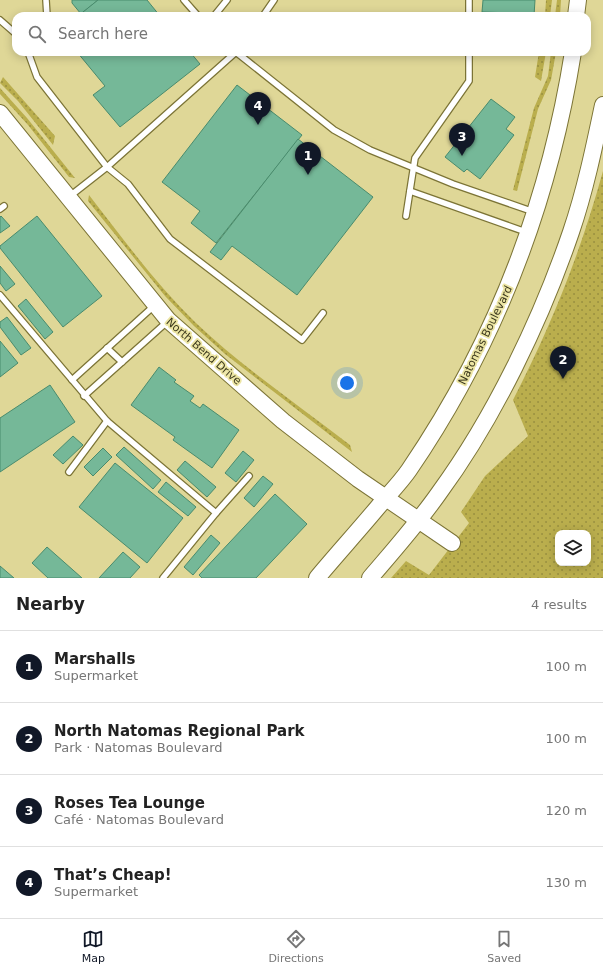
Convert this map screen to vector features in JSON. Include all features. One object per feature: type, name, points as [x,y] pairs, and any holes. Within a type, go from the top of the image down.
[{"type":"main road","points":[[576,12],[578,0]]},
{"type":"main road","name":"Natomas Boulevard","points":[[317,578],[408,472],[459,388],[509,286],[536,213],[562,117],[572,56]]},
{"type":"main road","points":[[370,578],[448,480],[496,402],[543,304],[572,230],[585,183],[603,105]]},
{"type":"main road","name":"North Bend Drive","points":[[0,113],[168,320],[283,422],[358,479],[452,543]]},
{"type":"lane","points":[[46,0],[47,12]]},
{"type":"lane","points":[[184,0],[194,12]]},
{"type":"lane","points":[[217,12],[227,0]]},
{"type":"lane","points":[[266,12],[274,0]]},
{"type":"lane","points":[[469,0],[469,12]]},
{"type":"lane","points":[[0,20],[12,30]]},
{"type":"lane","points":[[30,56],[38,77],[107,166],[128,184],[170,240],[302,340],[324,313]]},
{"type":"lane","points":[[68,198],[107,166],[231,56]]},
{"type":"lane","points":[[241,56],[334,130],[370,150],[413,168],[536,213]]},
{"type":"lane","points":[[406,216],[415,158],[469,81],[469,56]]},
{"type":"lane","points":[[410,191],[529,233]]},
{"type":"lane","points":[[0,295],[84,396],[107,421],[216,512]]},
{"type":"lane","points":[[72,380],[155,305]]},
{"type":"lane","points":[[84,396],[168,320]]},
{"type":"lane","points":[[107,348],[122,362]]},
{"type":"lane","points":[[69,472],[107,421]]},
{"type":"lane","points":[[163,578],[216,512],[249,476]]},
{"type":"shaded area","points":[[546,0],[552,0],[550,12],[545,12]]},
{"type":"shaded area","points":[[557,0],[561,0],[560,12],[556,12]]},
{"type":"shaded area","points":[[538,56],[545,56],[541,81],[535,77]]},
{"type":"shaded area","points":[[550,56],[555,56],[551,80],[538,109],[517,191],[513,190],[534,108],[548,76]]},
{"type":"shaded area","points":[[3,77],[55,136],[53,145],[18,101],[0,83]]},
{"type":"shaded area","points":[[0,88],[27,118],[75,178],[69,177],[28,125],[0,94]]},
{"type":"shaded area","points":[[603,171],[603,578],[391,578],[406,561],[429,575],[469,523],[461,512],[485,476],[528,436],[513,400],[553,316],[585,231]]},
{"type":"shaded area","points":[[89,195],[127,245],[167,293],[196,323],[252,371],[350,445],[352,452],[225,354],[194,326],[165,296],[88,201]]},
{"type":"building","points":[[72,0],[98,0],[83,12],[79,12],[72,3]]},
{"type":"building","points":[[98,0],[147,0],[157,12],[83,12]]},
{"type":"building","points":[[483,0],[535,0],[534,12],[482,12]]},
{"type":"building","points":[[80,56],[193,56],[200,64],[120,127],[93,95],[105,86]]},
{"type":"building","points":[[237,85],[302,135],[216,243],[191,223],[200,211],[162,182]]},
{"type":"building","points":[[491,99],[515,117],[506,129],[514,135],[480,179],[467,169],[464,172],[445,157]]},
{"type":"building","points":[[298,139],[373,197],[297,295],[232,246],[221,260],[210,252]]},
{"type":"building","points":[[1,216],[10,226],[0,233],[0,217]]},
{"type":"building","points":[[37,216],[102,296],[63,327],[0,248],[0,246]]},
{"type":"building","points":[[0,266],[15,284],[6,291],[0,283]]},
{"type":"building","points":[[26,299],[53,332],[45,339],[18,306]]},
{"type":"building","points":[[7,317],[31,348],[21,355],[0,327],[0,322]]},
{"type":"building","points":[[0,341],[18,363],[0,377]]},
{"type":"building","points":[[159,367],[176,380],[174,382],[194,396],[190,401],[200,408],[203,404],[239,430],[212,468],[173,440],[175,437],[131,405]]},
{"type":"building","points":[[50,385],[75,422],[0,472],[0,418]]},
{"type":"building","points":[[73,436],[83,445],[63,464],[53,455]]},
{"type":"building","points":[[124,447],[161,480],[153,489],[116,455]]},
{"type":"building","points":[[103,448],[112,457],[93,476],[84,467]]},
{"type":"building","points":[[243,451],[254,460],[236,482],[225,473]]},
{"type":"building","points":[[185,461],[216,487],[207,497],[177,470]]},
{"type":"building","points":[[115,463],[183,518],[147,563],[79,507]]},
{"type":"building","points":[[263,476],[273,484],[254,507],[244,498]]},
{"type":"building","points":[[166,482],[196,507],[188,516],[158,492]]},
{"type":"building","points":[[275,494],[307,524],[256,578],[202,578],[199,575]]},
{"type":"building","points":[[211,535],[220,543],[193,575],[184,567]]},
{"type":"building","points":[[47,547],[82,578],[48,578],[32,563]]},
{"type":"building","points":[[123,552],[140,567],[130,578],[99,578]]},
{"type":"building","points":[[0,566],[14,578],[0,578]]},
{"type":"place","name":"That’s Cheap!","points":[[258,125]]},
{"type":"place","name":"Roses Tea Lounge","points":[[462,156]]},
{"type":"place","name":"Marshalls","points":[[308,175]]},
{"type":"place","name":"North Natomas Regional Park","points":[[563,379]]}]
